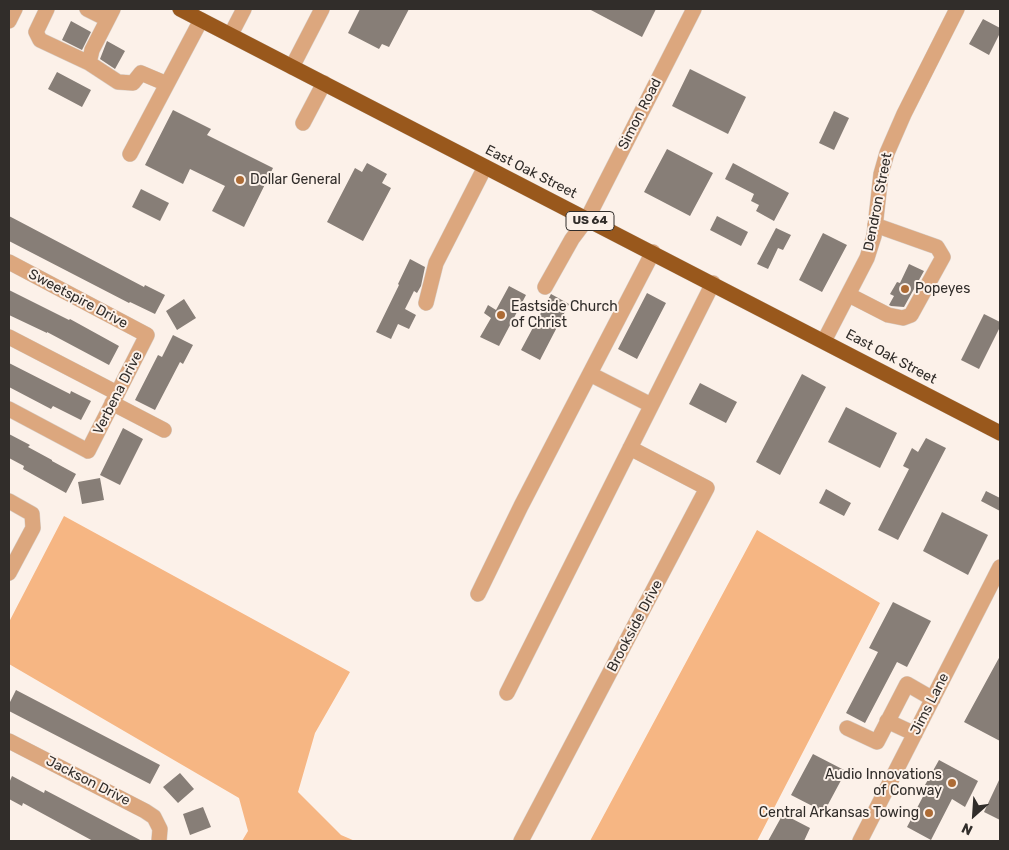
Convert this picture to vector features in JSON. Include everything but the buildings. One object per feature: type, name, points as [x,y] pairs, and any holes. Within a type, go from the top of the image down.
[{"type":"highway","name":"East Oak Street","points":[[180,9],[1000,433]]},
{"type":"street","points":[[9,21],[15,9]]},
{"type":"street","points":[[48,9],[36,32],[40,40],[90,63],[118,82],[133,83],[141,73],[167,84]]},
{"type":"street","points":[[87,9],[110,14],[92,50],[90,63]]},
{"type":"street","points":[[231,34],[244,9]]},
{"type":"street","points":[[292,67],[322,9]]},
{"type":"street","name":"Simon Road","points":[[545,287],[572,239],[587,219],[694,9]]},
{"type":"street","name":"Dendron Street","points":[[824,341],[867,258],[875,225],[881,174],[887,153],[904,114],[957,9]]},
{"type":"street","points":[[130,154],[201,20]]},
{"type":"street","points":[[303,123],[324,83]]},
{"type":"street","points":[[426,303],[436,263],[485,167]]},
{"type":"street","points":[[849,295],[888,315],[904,318],[911,315],[943,258],[937,247],[875,225]]},
{"type":"street","points":[[478,594],[521,506],[653,252]]},
{"type":"street","name":"Sweetspire Drive","points":[[9,262],[147,335]]},
{"type":"street","points":[[507,693],[713,283]]},
{"type":"street","name":"Verbena Drive","points":[[9,409],[88,450],[147,335]]},
{"type":"street","points":[[9,337],[115,398],[164,430]]},
{"type":"street","points":[[590,374],[651,405]]},
{"type":"street","name":"Brookside Drive","points":[[522,841],[707,488],[630,448]]},
{"type":"street","points":[[9,501],[32,514],[33,528],[9,573]]},
{"type":"street","name":"Jims Lane","points":[[860,841],[933,698],[996,587],[1000,567]]},
{"type":"street","points":[[847,728],[877,742],[906,684],[933,698]]},
{"type":"street","points":[[887,722],[915,734]]},
{"type":"street","name":"Jackson Drive","points":[[9,741],[145,810],[154,816],[159,835]]},
{"type":"shaded area","points":[[64,516],[350,672],[315,733],[298,792],[341,835],[355,841],[242,841],[248,831],[239,798],[9,664],[9,622]]},
{"type":"shaded area","points":[[757,530],[880,603],[757,841],[590,841]]},
{"type":"place","name":"Dollar General","points":[[240,180]]},
{"type":"place","name":"Popeyes","points":[[905,289]]},
{"type":"place","name":"Eastside Church of Christ","points":[[501,315]]},
{"type":"place","name":"Audio Innovations of Conway","points":[[952,783]]},
{"type":"place","name":"Central Arkansas Towing","points":[[929,813]]}]
